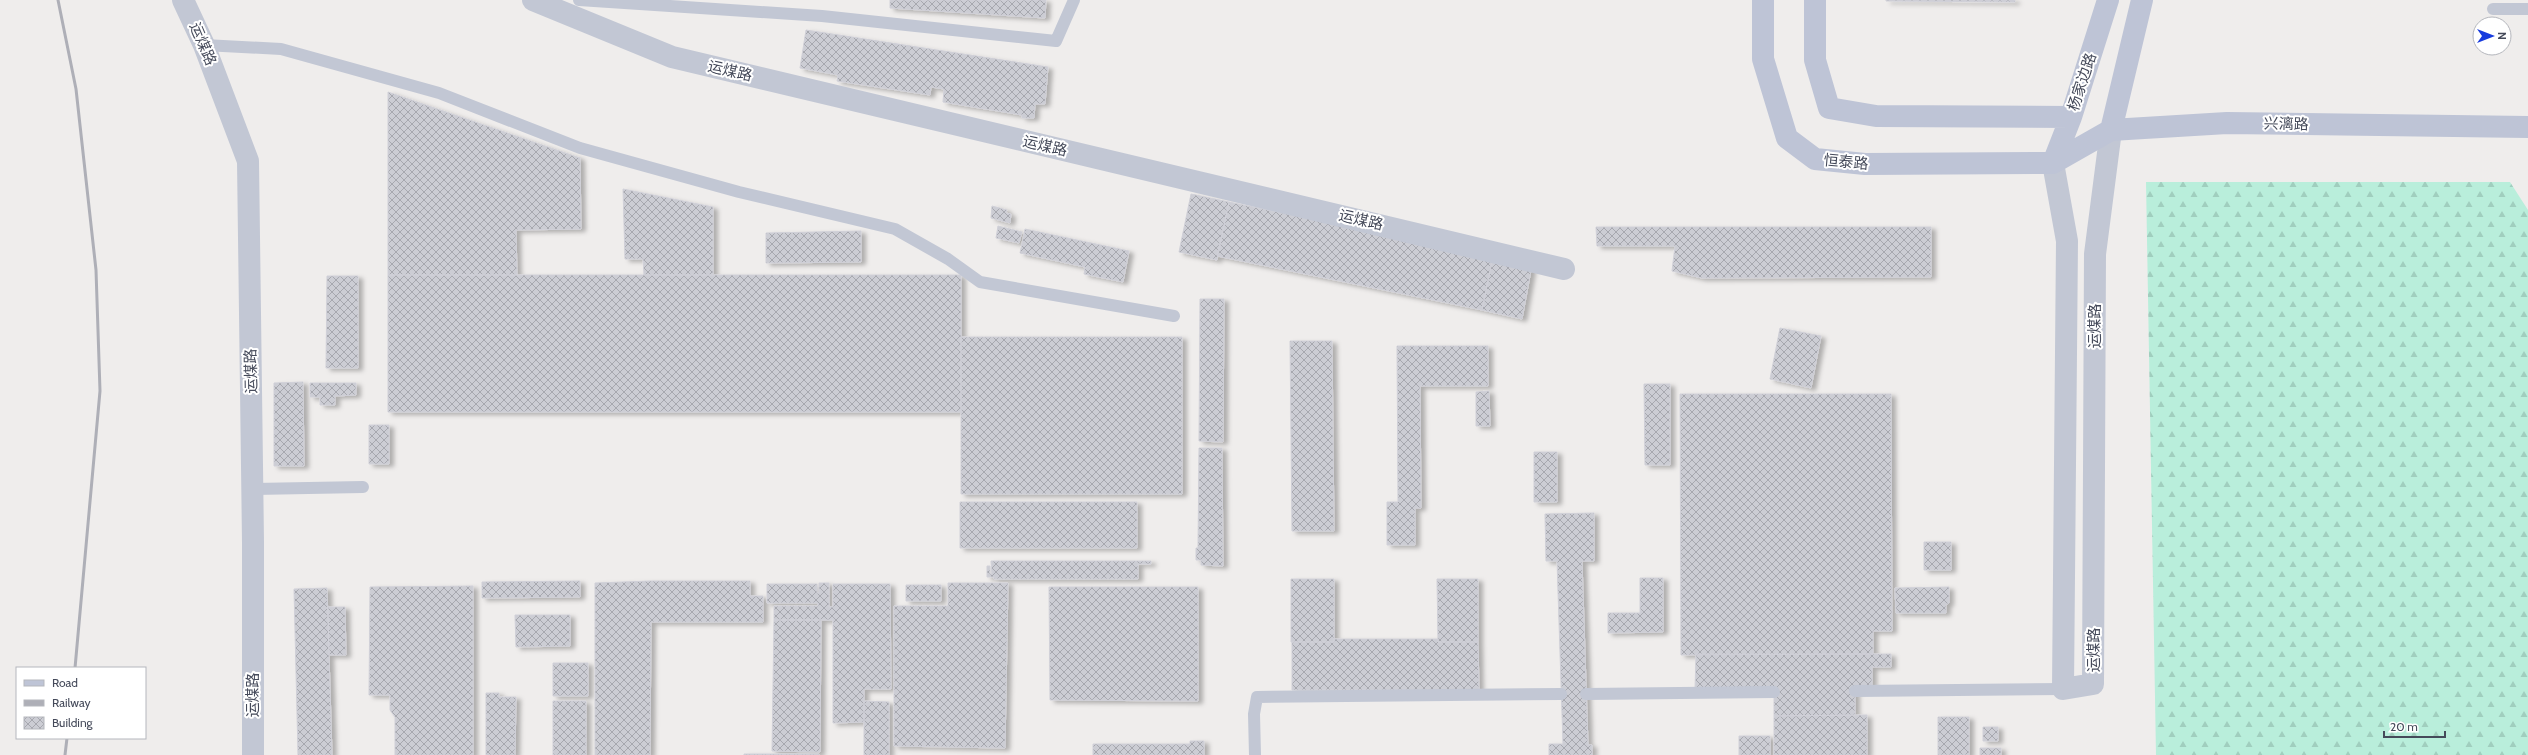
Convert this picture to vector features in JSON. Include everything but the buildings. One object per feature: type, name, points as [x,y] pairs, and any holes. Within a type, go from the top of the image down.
[{"type":"street","name":"运煤路","points":[[184,0],[204,45],[248,161],[253,489],[253,755]]},
{"type":"street","name":"运煤路","points":[[533,0],[672,57],[1564,268]]},
{"type":"street","name":"恒泰路","points":[[1763,0],[1763,59],[1787,138],[1815,159],[1865,164],[2053,163]]},
{"type":"street","points":[[1815,0],[1815,60],[1829,108],[1876,116],[2071,117]]},
{"type":"street","name":"杨家边路","points":[[2053,163],[2071,117],[2108,0]]},
{"type":"street","points":[[2111,130],[2142,0]]},
{"type":"street","name":"兴漓路","points":[[2053,163],[2111,130],[2227,123],[2528,127]]},
{"type":"street","name":"运煤路","points":[[2053,163],[2067,241],[2063,689],[2093,684],[2095,254],[2111,130]]},
{"type":"lane","points":[[579,0],[822,16],[1056,41],[1074,0]]},
{"type":"lane","points":[[2492,9],[2528,9]]},
{"type":"lane","points":[[204,45],[281,49],[439,93],[580,148],[739,192],[895,229],[948,259],[980,282],[1174,316]]},
{"type":"lane","points":[[253,489],[363,487]]},
{"type":"lane","points":[[1855,691],[2063,689]]},
{"type":"lane","points":[[1586,694],[1774,692]]},
{"type":"lane","points":[[1255,755],[1254,714],[1257,697],[1561,694]]},
{"type":"green space","points":[[2146,182],[2510,182],[2528,210],[2528,755],[2156,755]]},
{"type":"railway","points":[[58,0],[76,89],[96,270],[100,391],[75,667]]},
{"type":"railway","points":[[65,755],[67,739]]}]
